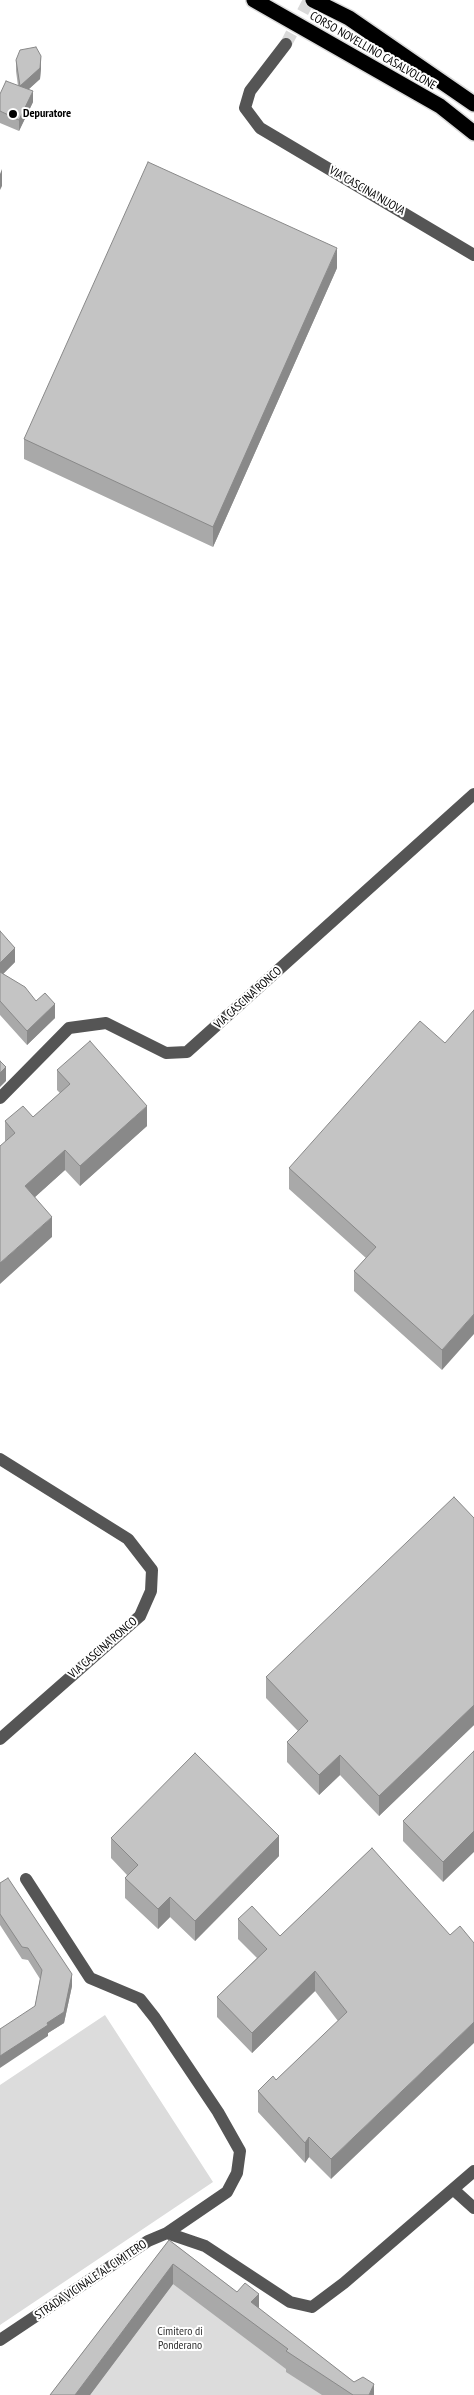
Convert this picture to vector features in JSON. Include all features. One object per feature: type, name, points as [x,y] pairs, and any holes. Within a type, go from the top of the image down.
[{"type":"highway","name":"CORSO NOVELLINO CASALVOLONE","points":[[254,0],[440,106],[474,133]]},
{"type":"highway","name":"CORSO NOVELLINO CASALVOLONE","points":[[313,0],[350,18],[474,104]]},
{"type":"street","name":"VIA CASCINA NUOVA","points":[[286,44],[250,91],[246,108],[260,128],[474,255]]},
{"type":"street","name":"VIA CASCINA RONCO","points":[[0,1098],[69,1028],[106,1023],[166,1053],[187,1052],[474,794]]},
{"type":"street","name":"VIA CASCINA RONCO","points":[[0,1459],[128,1539],[152,1570],[151,1591],[140,1616],[0,1739]]},
{"type":"street","name":"STRADA VICINALE AL CIMITERO","points":[[0,2340],[148,2241],[167,2233],[226,2192],[237,2173],[240,2151],[218,2112],[140,1999],[90,1978],[26,1879]]},
{"type":"street","points":[[167,2233],[204,2246],[290,2302],[312,2307],[344,2283],[474,2172]]},
{"type":"street","points":[[454,2190],[474,2208]]},
{"type":"green space","points":[[105,2015],[213,2182],[0,2325],[0,2085]]},
{"type":"green space","name":"Cimitero di Ponderano","points":[[169,2261],[361,2395],[65,2395]]},
{"type":"building","points":[[36,47],[41,56],[40,68],[20,86],[16,60],[20,50]]},
{"type":"building","points":[[6,81],[33,91],[19,120],[0,111],[0,94]]},
{"type":"building","points":[[148,162],[337,248],[213,527],[24,439]]},
{"type":"building","points":[[0,931],[15,948],[0,963]]},
{"type":"building","points":[[0,972],[25,987],[36,1001],[45,993],[55,1004],[27,1031],[0,1001]]},
{"type":"building","points":[[474,1010],[474,1314],[442,1350],[354,1271],[376,1247],[289,1168],[420,1021],[445,1043]]},
{"type":"building","points":[[90,1041],[147,1106],[80,1166],[65,1150],[25,1186],[52,1217],[0,1263],[0,1146],[15,1133],[5,1121],[23,1106],[33,1117],[70,1084],[57,1070]]},
{"type":"building","points":[[0,1061],[6,1067],[0,1073]]},
{"type":"building","points":[[454,1497],[474,1518],[474,1705],[379,1796],[340,1755],[319,1775],[287,1742],[308,1721],[266,1677]]},
{"type":"building","points":[[474,1751],[474,1831],[443,1862],[403,1821]]},
{"type":"building","points":[[195,1753],[279,1836],[195,1921],[170,1897],[158,1909],[125,1878],[138,1865],[111,1838]]},
{"type":"building","points":[[372,1848],[450,1935],[460,1926],[474,1943],[474,2022],[331,2159],[309,2137],[305,2143],[258,2091],[273,2076],[276,2080],[347,2012],[315,1971],[252,2033],[217,1997],[267,1949],[238,1919],[252,1906],[280,1936]]},
{"type":"building","points":[[8,1878],[72,1974],[64,2012],[47,2023],[48,2025],[0,2056],[0,2029],[35,2006],[42,1970],[28,1948],[22,1947],[0,1914],[0,1883]]},
{"type":"building","points":[[169,2240],[237,2292],[245,2283],[259,2294],[251,2302],[354,2382],[363,2377],[374,2384],[369,2395],[353,2395],[286,2351],[288,2349],[173,2264],[75,2395],[50,2395]]},
{"type":"tunnel","points":[[286,44],[309,0]]},
{"type":"place","name":"Depuratore","points":[[13,114]]}]
